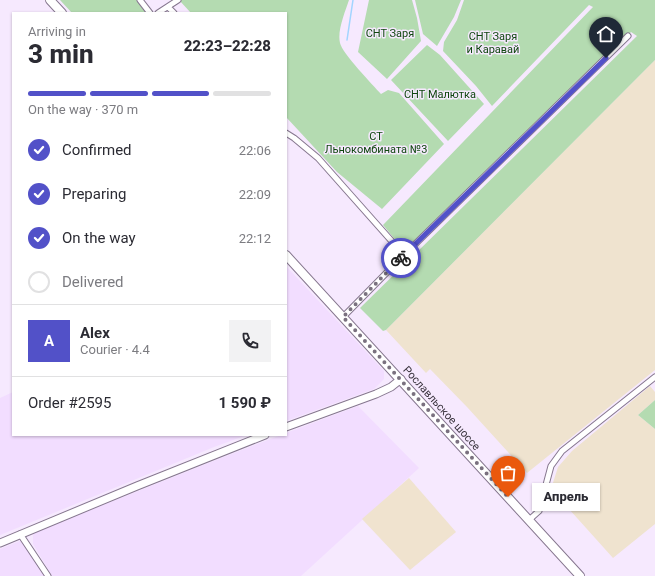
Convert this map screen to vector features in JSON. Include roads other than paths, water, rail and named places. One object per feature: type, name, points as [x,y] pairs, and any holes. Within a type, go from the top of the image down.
[{"type":"main road","points":[[50,0],[61,12]]},
{"type":"main road","name":"Рославльское шоссе","points":[[287,256],[580,576]]},
{"type":"street","points":[[140,0],[149,12]]},
{"type":"street","points":[[160,12],[178,0]]},
{"type":"street","points":[[168,7],[173,12]]},
{"type":"street","points":[[343,317],[404,255],[628,36]]},
{"type":"street","points":[[287,134],[318,158],[404,255]]},
{"type":"street","points":[[529,520],[539,511],[551,466],[562,451],[655,377]]},
{"type":"street","points":[[287,427],[376,394],[401,380]]},
{"type":"street","points":[[0,543],[263,436]]},
{"type":"street","points":[[20,534],[48,576]]},
{"type":"waterway","points":[[347,40],[353,0]]},
{"type":"place","name":"Апрель","points":[[508,497]]},
{"type":"park label","name":"СНТ Заря","points":[[390,33]]},
{"type":"park label","name":"СНТ Заря и Каравай","points":[[493,42]]},
{"type":"park label","name":"СНТ Малютка","points":[[440,94]]},
{"type":"park label","name":"СТ Льнокомбината №3","points":[[376,142]]}]
